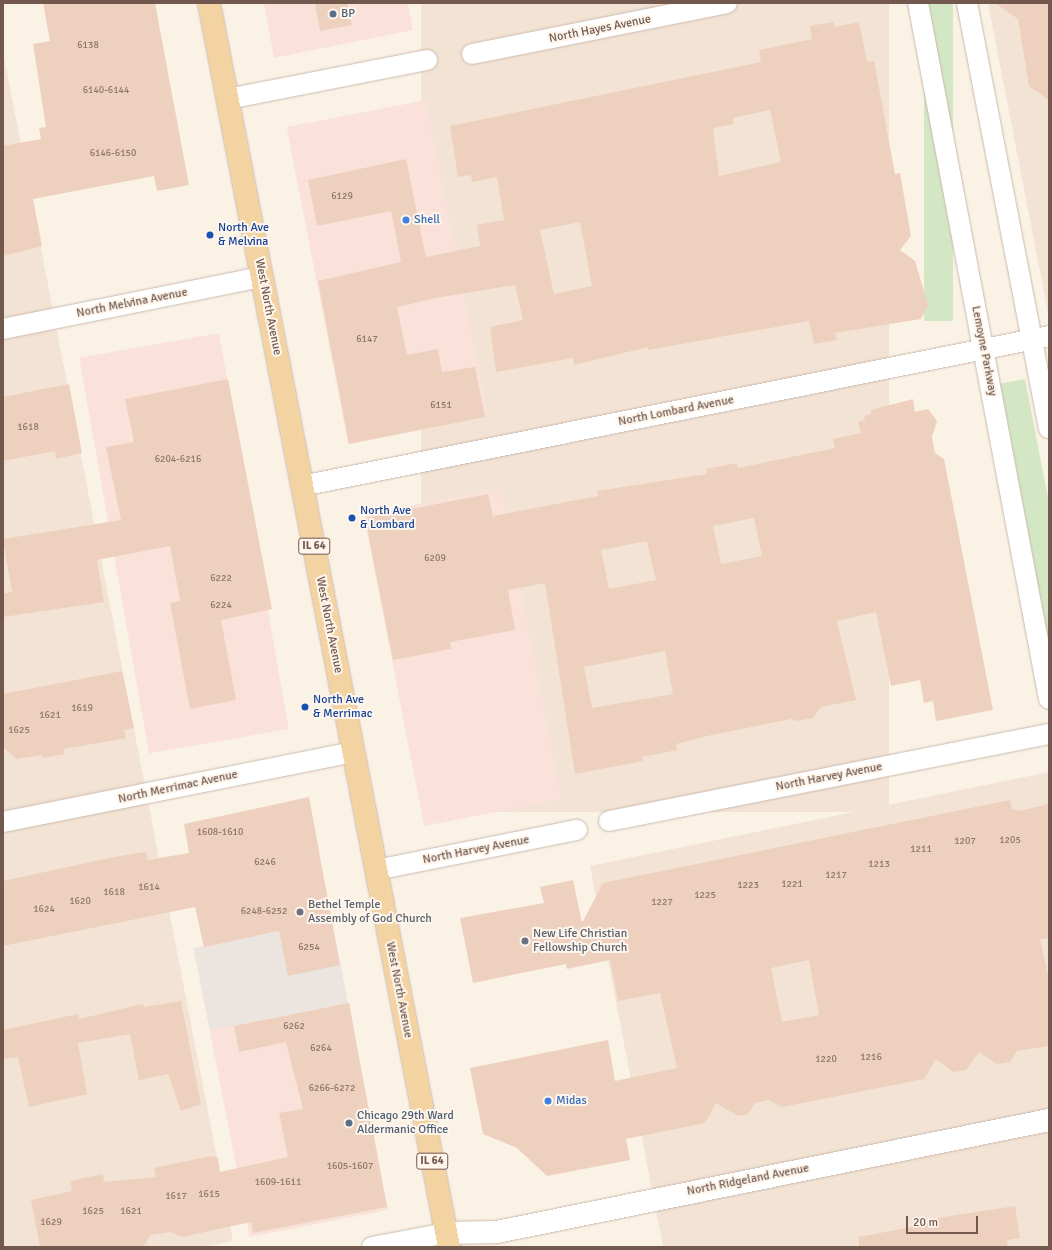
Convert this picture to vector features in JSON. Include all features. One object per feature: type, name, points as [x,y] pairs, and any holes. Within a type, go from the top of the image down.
[{"type":"main road","name":"West North Avenue","points":[[209,3],[447,1240]]},
{"type":"street","name":"North Hayes Avenue","points":[[472,54],[727,3]]},
{"type":"street","name":"Lemoyne Parkway","points":[[918,3],[1049,699]]},
{"type":"street","points":[[967,3],[1041,338],[1049,428]]},
{"type":"street","points":[[228,99],[427,60]]},
{"type":"street","name":"North Melvina Avenue","points":[[3,329],[262,277]]},
{"type":"street","name":"North Lombard Avenue","points":[[302,486],[1041,338]]},
{"type":"street","name":"North Harvey Avenue","points":[[609,821],[1049,734]]},
{"type":"street","name":"North Merrimac Avenue","points":[[3,822],[353,752]]},
{"type":"street","name":"North Harvey Avenue","points":[[376,870],[577,830]]},
{"type":"street","name":"North Ridgeland Avenue","points":[[447,1240],[497,1232],[1049,1120]]},
{"type":"street","points":[[372,1247],[447,1240]]},
{"type":"shaded area","points":[[264,3],[408,3],[413,30],[274,58]]},
{"type":"shaded area","points":[[421,3],[889,3],[889,812],[421,812]]},
{"type":"shaded area","points":[[988,3],[1049,3],[1049,318]]},
{"type":"shaded area","points":[[3,52],[233,1241],[203,1247],[3,1247]]},
{"type":"shaded area","points":[[426,100],[487,416],[348,443],[287,127]]},
{"type":"shaded area","points":[[219,333],[289,729],[149,754],[79,358]]},
{"type":"shaded area","points":[[501,488],[561,799],[424,826],[364,515]]},
{"type":"shaded area","points":[[1049,772],[1049,1247],[663,1247],[590,866]]},
{"type":"shaded area","points":[[332,921],[348,1003],[210,1030],[194,948]]},
{"type":"shaded area","points":[[348,1003],[388,1210],[250,1237],[210,1030]]},
{"type":"green space","points":[[924,3],[953,3],[953,321],[924,321]]},
{"type":"green space","points":[[1025,379],[1049,503],[1049,646],[998,384]]},
{"type":"building","points":[[43,3],[155,3],[189,185],[157,191],[154,176],[33,199],[42,246],[3,256],[3,146],[41,139],[39,128],[46,127],[33,44],[50,41]]},
{"type":"building","name":"BP","points":[[315,3],[347,3],[352,25],[320,31]]},
{"type":"building","points":[[995,3],[1049,3],[1049,100],[1029,86],[1018,19]]},
{"type":"building","points":[[833,22],[835,27],[859,22],[867,62],[874,61],[895,174],[900,173],[911,236],[900,250],[915,261],[928,305],[921,319],[835,333],[837,340],[814,344],[809,321],[648,350],[648,347],[574,365],[573,358],[496,372],[490,327],[523,320],[515,285],[436,298],[397,307],[407,355],[438,349],[442,372],[475,367],[485,417],[349,444],[318,281],[401,262],[391,211],[317,226],[308,180],[406,159],[426,257],[480,246],[477,225],[504,220],[497,177],[472,182],[471,175],[458,177],[450,126],[761,62],[759,50],[812,39],[810,26]],"holes":[[[770,110],[781,162],[719,176],[713,128],[734,124],[733,118]],[[580,222],[592,286],[554,294],[540,230]]]},
{"type":"building","points":[[228,379],[272,609],[221,620],[236,700],[190,709],[170,603],[180,601],[170,546],[97,560],[104,602],[3,617],[3,594],[12,592],[3,539],[121,520],[106,447],[134,442],[125,399]]},
{"type":"building","points":[[69,384],[82,453],[56,459],[55,451],[3,461],[3,397]]},
{"type":"building","points":[[913,399],[915,412],[928,409],[937,421],[932,437],[935,453],[944,459],[993,710],[936,721],[933,701],[924,703],[920,680],[891,686],[876,612],[837,621],[856,700],[821,707],[813,718],[797,721],[791,719],[707,736],[676,744],[677,750],[642,757],[643,761],[575,774],[545,583],[508,590],[515,630],[450,642],[451,649],[393,660],[365,518],[488,494],[493,516],[598,496],[597,491],[707,474],[706,469],[737,463],[738,468],[835,448],[833,439],[861,433],[858,422],[865,420],[864,416],[871,414],[871,410]],"holes":[[[754,518],[762,556],[721,564],[713,526]],[[647,542],[656,580],[609,589],[601,550]],[[665,651],[673,694],[592,708],[584,667]]]},
{"type":"building","points":[[122,671],[134,728],[124,730],[126,738],[64,749],[65,754],[43,758],[43,755],[16,759],[3,747],[3,694]]},
{"type":"building","points":[[309,797],[340,965],[288,976],[279,931],[204,947],[195,907],[3,946],[3,881],[114,857],[146,852],[148,860],[189,853],[184,824]]},
{"type":"building","points":[[1010,800],[1012,809],[1019,811],[1049,804],[1049,938],[1040,939],[1049,980],[1049,1046],[1017,1051],[1010,1062],[997,1064],[979,1052],[966,1070],[953,1072],[936,1059],[924,1079],[782,1107],[769,1100],[755,1103],[748,1114],[738,1116],[716,1103],[705,1123],[626,1139],[630,1160],[547,1176],[517,1148],[483,1134],[470,1068],[608,1040],[615,1081],[677,1068],[660,993],[618,1001],[610,960],[567,969],[566,964],[473,983],[460,918],[544,903],[540,887],[573,880],[582,923],[603,883]],"holes":[[[809,960],[819,1015],[782,1022],[771,968]]]},
{"type":"building","points":[[181,1001],[201,1104],[181,1111],[168,1074],[139,1080],[130,1034],[78,1043],[87,1094],[29,1107],[18,1057],[3,1059],[3,1030],[78,1014],[79,1019],[143,1004],[144,1007]]},
{"type":"building","points":[[349,1003],[387,1207],[253,1233],[251,1222],[182,1237],[171,1232],[151,1235],[144,1246],[138,1247],[40,1247],[31,1200],[72,1191],[70,1181],[103,1174],[104,1182],[156,1177],[154,1168],[211,1156],[218,1158],[220,1172],[288,1157],[279,1113],[303,1109],[286,1042],[239,1052],[234,1026]]},
{"type":"building","points":[[1015,1206],[1020,1238],[1007,1240],[1008,1247],[859,1247],[859,1237],[932,1223],[931,1219]]},
{"type":"place","name":"BP","points":[[333,14]]},
{"type":"place","name":"Shell","points":[[406,220]]},
{"type":"place","name":"North Ave & Melvina","points":[[210,235]]},
{"type":"place","name":"North Ave & Lombard","points":[[352,518]]},
{"type":"place","name":"North Ave & Merrimac","points":[[305,707]]},
{"type":"place","name":"Bethel Temple Assembly of God Church","points":[[300,912]]},
{"type":"place","name":"New Life Christian Fellowship Church","points":[[525,941]]},
{"type":"place","name":"Midas","points":[[548,1101]]},
{"type":"place","name":"Chicago 29th Ward Aldermanic Office","points":[[349,1123]]}]
